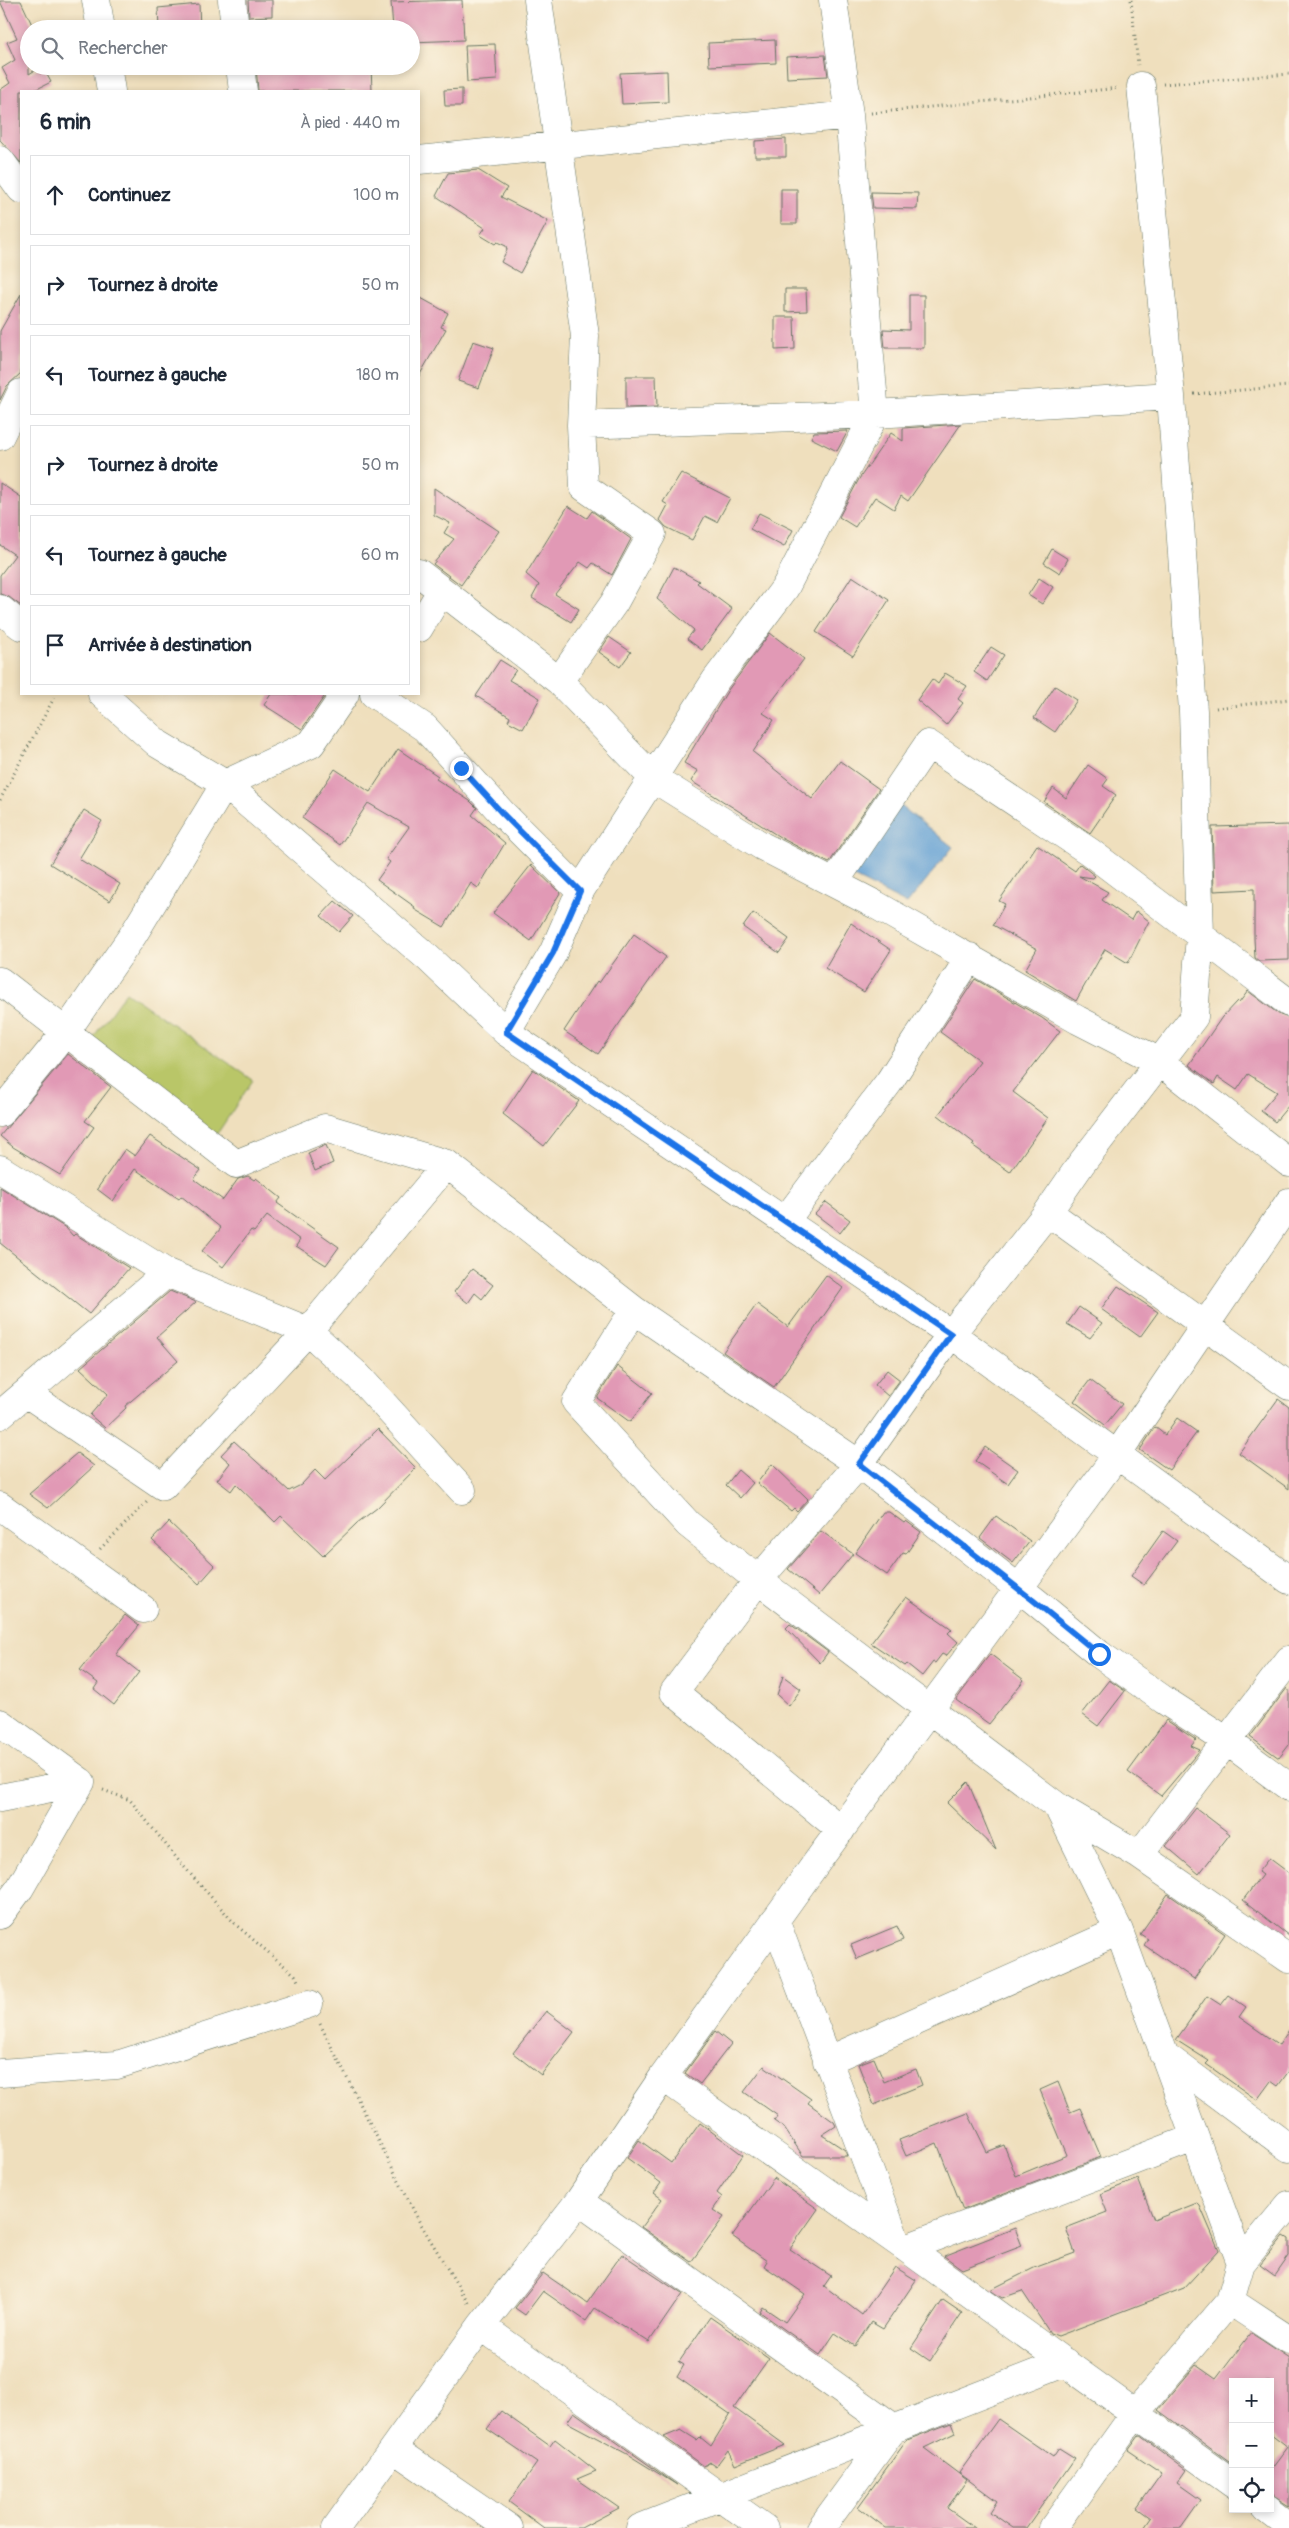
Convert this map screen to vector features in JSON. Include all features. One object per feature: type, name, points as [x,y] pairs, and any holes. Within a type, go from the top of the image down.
[{"type":"street","points":[[96,0],[99,20]]},
{"type":"street","points":[[232,0],[234,20]]},
{"type":"street","points":[[538,0],[585,336],[581,425],[584,487],[652,534],[614,603],[559,682]]},
{"type":"street","points":[[506,1032],[553,953],[580,891],[714,681],[784,588],[875,414],[849,115],[833,0]]},
{"type":"street","points":[[108,75],[111,90]]},
{"type":"street","points":[[241,75],[243,90]]},
{"type":"street","points":[[841,1830],[674,1692],[758,1580],[859,1464],[951,1334],[1048,1212],[1081,1164],[1194,1016],[1200,935],[1193,710],[1171,396],[1141,86]]},
{"type":"street","points":[[420,160],[849,115]]},
{"type":"street","points":[[0,160],[20,188]]},
{"type":"street","points":[[2,428],[20,395]]},
{"type":"street","points":[[581,425],[875,414],[1171,396]]},
{"type":"street","points":[[420,574],[559,682],[653,778],[762,846],[970,957],[1078,1020],[1160,1062],[1289,1163]]},
{"type":"street","points":[[420,626],[441,591]]},
{"type":"street","points":[[0,609],[20,625]]},
{"type":"street","points":[[103,695],[158,744],[225,784],[428,958],[506,1032],[951,1334],[1289,1580]]},
{"type":"street","points":[[0,1113],[65,1032],[132,935],[225,784],[311,744],[344,695]]},
{"type":"street","points":[[375,695],[424,728],[502,813],[580,891]]},
{"type":"street","points":[[834,883],[928,744],[1090,852],[1289,1003]]},
{"type":"street","points":[[785,1221],[889,1082],[970,957]]},
{"type":"street","points":[[0,981],[236,1164],[325,1128],[447,1164],[634,1310],[859,1464],[1099,1654],[1164,1700],[1227,1741],[1289,1787]]},
{"type":"street","points":[[26,1393],[163,1486],[308,1331],[447,1164]]},
{"type":"street","points":[[0,1169],[167,1273],[308,1331],[358,1376],[462,1490]]},
{"type":"street","points":[[336,2528],[482,2326],[579,2201],[775,1920],[927,1710],[1117,1455],[1289,1202]]},
{"type":"street","points":[[1048,1212],[1289,1386]]},
{"type":"street","points":[[0,1416],[167,1273]]},
{"type":"street","points":[[634,1310],[576,1402],[688,1524],[927,1710],[1058,1806],[1139,1855],[1289,1959]]},
{"type":"street","points":[[0,1506],[143,1609]]},
{"type":"street","points":[[1139,1855],[1289,1660]]},
{"type":"street","points":[[0,1724],[82,1782]]},
{"type":"street","points":[[0,1798],[82,1782]]},
{"type":"street","points":[[0,1915],[20,1888],[82,1782]]},
{"type":"street","points":[[1058,1806],[1119,1931],[1241,2263]]},
{"type":"street","points":[[775,1920],[827,2061],[901,2244]]},
{"type":"street","points":[[827,2061],[1119,1931]]},
{"type":"street","points":[[0,2073],[117,2066],[309,2004]]},
{"type":"street","points":[[1163,2054],[1289,2148]]},
{"type":"street","points":[[664,2077],[1136,2412],[1229,2481]]},
{"type":"street","points":[[901,2244],[1194,2138]]},
{"type":"street","points":[[579,2201],[894,2428]]},
{"type":"street","points":[[1053,2528],[1136,2412],[1230,2301],[1241,2263],[1289,2205]]},
{"type":"street","points":[[1230,2301],[1289,2340]]},
{"type":"street","points":[[482,2326],[764,2528]]},
{"type":"street","points":[[640,2528],[1065,2362]]},
{"type":"street","points":[[821,2528],[894,2428]]},
{"type":"street","points":[[394,2449],[510,2528]]},
{"type":"street","points":[[1272,2513],[1289,2526]]},
{"type":"path","points":[[1130,0],[1141,86]]},
{"type":"path","points":[[849,115],[1141,86],[1289,74]]},
{"type":"path","points":[[1171,396],[1289,386]]},
{"type":"path","points":[[0,800],[55,695]]},
{"type":"path","points":[[1193,710],[1289,699]]},
{"type":"path","points":[[83,1566],[163,1486]]},
{"type":"path","points":[[82,1782],[130,1800],[179,1861],[236,1925],[295,1975],[419,2222],[482,2326]]},
{"type":"green space","points":[[126,992],[253,1080],[213,1140],[84,1050]]},
{"type":"water","points":[[897,803],[953,847],[907,904],[848,874]]},
{"type":"building","points":[[248,0],[272,0],[272,16],[249,17]]},
{"type":"building","points":[[462,0],[464,40],[420,42],[420,20],[392,20],[391,2]]},
{"type":"building","points":[[0,1],[21,1],[30,20],[20,20],[20,75],[47,75],[51,82],[35,90],[20,90],[20,162],[0,140],[0,90],[10,83],[2,68],[15,60],[7,42],[17,38]]},
{"type":"building","points":[[199,4],[200,20],[159,20],[158,8]]},
{"type":"building","points":[[775,40],[776,63],[709,66],[708,43]]},
{"type":"building","points":[[495,44],[497,80],[467,82],[465,45]]},
{"type":"building","points":[[825,55],[828,76],[787,78],[786,57]]},
{"type":"building","points":[[667,71],[668,102],[622,104],[620,73]]},
{"type":"building","points":[[257,75],[371,75],[372,90],[258,90]]},
{"type":"building","points":[[462,89],[462,106],[445,106],[444,90]]},
{"type":"building","points":[[786,139],[786,157],[755,157],[755,141]]},
{"type":"building","points":[[478,170],[507,188],[501,197],[548,221],[520,273],[501,262],[507,250],[506,246],[497,242],[495,244],[480,235],[485,228],[436,196],[448,173]]},
{"type":"building","points":[[781,189],[797,189],[797,224],[781,224]]},
{"type":"building","points":[[871,192],[918,193],[917,209],[873,208]]},
{"type":"building","points":[[785,289],[806,289],[807,311],[785,312]]},
{"type":"building","points":[[909,295],[924,295],[924,348],[885,348],[883,329],[909,330]]},
{"type":"building","points":[[20,296],[20,374],[7,386],[0,400],[0,331]]},
{"type":"building","points":[[420,298],[448,313],[441,327],[446,329],[420,374]]},
{"type":"building","points":[[775,317],[794,317],[795,349],[775,350]]},
{"type":"building","points":[[473,341],[494,348],[479,388],[458,381]]},
{"type":"building","points":[[626,376],[656,376],[657,407],[626,408]]},
{"type":"building","points":[[961,424],[908,501],[901,496],[894,509],[875,497],[855,527],[839,517],[859,479],[891,433],[903,441],[903,428]]},
{"type":"building","points":[[848,431],[837,451],[811,438],[814,432]]},
{"type":"building","points":[[681,473],[730,498],[717,522],[705,516],[692,540],[666,527],[660,520],[668,505],[663,502]]},
{"type":"building","points":[[0,483],[20,496],[20,605],[9,597],[0,594],[0,575],[15,555],[0,545]]},
{"type":"building","points":[[434,488],[499,531],[461,585],[433,564],[454,539],[444,533],[450,523],[434,515]]},
{"type":"building","points":[[568,506],[587,518],[592,511],[631,539],[612,575],[593,563],[589,568],[580,562],[555,594],[579,609],[571,622],[532,598],[539,585],[526,574]]},
{"type":"building","points":[[759,513],[793,530],[784,547],[750,529]]},
{"type":"building","points":[[1052,549],[1068,559],[1060,573],[1044,563]]},
{"type":"building","points":[[674,567],[699,581],[697,583],[732,609],[702,650],[687,639],[694,630],[657,599]]},
{"type":"building","points":[[852,576],[889,600],[853,656],[816,632]]},
{"type":"building","points":[[1039,578],[1053,587],[1042,604],[1028,595]]},
{"type":"building","points":[[770,633],[804,659],[763,713],[774,720],[753,752],[812,799],[840,761],[879,789],[829,863],[783,839],[691,781],[698,771],[684,763],[728,690]]},
{"type":"building","points":[[609,637],[631,652],[620,667],[599,652]]},
{"type":"building","points":[[991,647],[1004,655],[987,681],[974,672]]},
{"type":"building","points":[[500,660],[516,670],[509,680],[540,698],[523,729],[508,721],[510,717],[476,696]]},
{"type":"building","points":[[945,673],[967,686],[958,699],[963,703],[946,725],[917,700],[932,679],[938,684]]},
{"type":"building","points":[[1055,686],[1077,700],[1055,732],[1034,718]]},
{"type":"building","points":[[270,695],[325,695],[302,729],[264,705]]},
{"type":"building","points":[[398,749],[438,776],[436,779],[470,801],[477,808],[472,815],[505,843],[478,888],[471,883],[444,927],[414,909],[415,907],[377,880],[390,862],[386,859],[409,827],[368,803],[340,845],[302,818],[335,769],[370,792]]},
{"type":"building","points":[[1088,765],[1108,779],[1103,786],[1116,795],[1090,833],[1044,802],[1053,788],[1066,798]]},
{"type":"building","points":[[84,810],[102,821],[79,859],[120,884],[110,901],[50,864]]},
{"type":"building","points":[[1289,825],[1289,960],[1259,961],[1255,958],[1254,889],[1214,891],[1212,827]]},
{"type":"building","points":[[1037,845],[1075,871],[1080,864],[1095,876],[1093,878],[1079,876],[1108,892],[1102,900],[1131,920],[1136,911],[1149,921],[1128,963],[1105,949],[1076,1001],[1025,970],[1037,949],[993,925],[1005,904],[999,901]]},
{"type":"building","points":[[531,865],[560,893],[531,941],[493,913]]},
{"type":"building","points":[[335,901],[353,916],[339,932],[321,916]]},
{"type":"building","points":[[753,913],[789,939],[779,953],[743,927]]},
{"type":"building","points":[[851,923],[891,950],[864,992],[825,968]]},
{"type":"building","points":[[634,934],[666,957],[598,1054],[564,1031],[597,981],[599,983]]},
{"type":"building","points":[[975,979],[1042,1018],[1060,1031],[1013,1092],[1048,1118],[1010,1172],[972,1145],[974,1143],[938,1115],[980,1061],[940,1032]]},
{"type":"building","points":[[1248,991],[1280,1015],[1289,1018],[1289,1105],[1275,1122],[1261,1111],[1277,1092],[1248,1074],[1237,1090],[1218,1077],[1214,1084],[1189,1065],[1222,1017],[1237,1001],[1239,1003]]},
{"type":"building","points":[[68,1054],[111,1087],[85,1121],[94,1127],[60,1175],[13,1147],[0,1136]]},
{"type":"building","points":[[533,1069],[579,1101],[544,1146],[503,1114]]},
{"type":"building","points":[[150,1136],[201,1170],[194,1179],[223,1200],[238,1179],[248,1176],[254,1180],[256,1178],[281,1198],[277,1203],[339,1247],[326,1265],[296,1246],[300,1240],[267,1216],[254,1232],[251,1230],[223,1267],[202,1251],[221,1228],[181,1196],[179,1199],[135,1169],[113,1201],[97,1189],[125,1149],[135,1156]]},
{"type":"building","points":[[326,1145],[333,1163],[315,1171],[308,1153]]},
{"type":"building","points":[[0,1187],[66,1228],[73,1236],[75,1234],[129,1268],[89,1314],[0,1243]]},
{"type":"building","points":[[826,1202],[850,1220],[840,1233],[815,1214]]},
{"type":"building","points":[[472,1269],[493,1285],[482,1299],[475,1293],[468,1303],[454,1292]]},
{"type":"building","points":[[826,1275],[843,1288],[774,1387],[723,1352],[757,1304],[788,1327]]},
{"type":"building","points":[[1118,1286],[1158,1312],[1140,1337],[1101,1309]]},
{"type":"building","points":[[170,1291],[196,1302],[157,1337],[178,1361],[125,1406],[126,1408],[105,1428],[90,1415],[108,1394],[80,1368]]},
{"type":"building","points":[[1079,1307],[1102,1323],[1090,1338],[1067,1324]]},
{"type":"building","points":[[617,1366],[652,1393],[630,1422],[597,1398]]},
{"type":"building","points":[[887,1370],[900,1380],[888,1396],[875,1385]]},
{"type":"building","points":[[1090,1380],[1122,1404],[1105,1425],[1074,1401]]},
{"type":"building","points":[[1278,1399],[1289,1407],[1289,1489],[1239,1453]]},
{"type":"building","points":[[1177,1418],[1197,1432],[1169,1470],[1140,1450],[1155,1427],[1165,1435]]},
{"type":"building","points":[[378,1429],[416,1468],[377,1508],[357,1523],[323,1556],[281,1516],[275,1522],[236,1484],[231,1491],[217,1480],[230,1463],[221,1455],[234,1441],[289,1491],[301,1485],[315,1470],[325,1480]]},
{"type":"building","points":[[985,1447],[1018,1470],[1008,1484],[975,1461]]},
{"type":"building","points":[[77,1453],[94,1466],[48,1508],[29,1494]]},
{"type":"building","points":[[772,1464],[808,1499],[797,1511],[794,1508],[791,1511],[757,1483]]},
{"type":"building","points":[[738,1470],[753,1483],[740,1498],[726,1485]]},
{"type":"building","points":[[883,1512],[889,1512],[921,1532],[906,1554],[903,1553],[887,1575],[855,1553]]},
{"type":"building","points":[[996,1516],[1030,1541],[1013,1563],[980,1538]]},
{"type":"building","points":[[169,1522],[215,1566],[199,1584],[152,1540]]},
{"type":"building","points":[[821,1531],[853,1554],[819,1595],[788,1569]]},
{"type":"building","points":[[1163,1531],[1177,1541],[1144,1585],[1131,1576]]},
{"type":"building","points":[[906,1597],[952,1629],[948,1633],[958,1642],[946,1656],[942,1654],[935,1663],[933,1662],[922,1676],[907,1664],[905,1666],[871,1643]]},
{"type":"building","points":[[125,1615],[139,1626],[116,1654],[139,1672],[114,1705],[94,1689],[98,1683],[80,1670]]},
{"type":"building","points":[[790,1624],[828,1652],[820,1663],[786,1628]]},
{"type":"building","points":[[990,1654],[1024,1680],[989,1724],[956,1700]]},
{"type":"building","points":[[783,1676],[801,1689],[789,1706],[777,1695]]},
{"type":"building","points":[[1109,1680],[1125,1691],[1098,1726],[1082,1714]]},
{"type":"building","points":[[1287,1688],[1289,1690],[1289,1745],[1279,1758],[1250,1737]]},
{"type":"building","points":[[1166,1720],[1196,1740],[1191,1746],[1200,1750],[1161,1796],[1128,1772]]},
{"type":"building","points":[[968,1782],[996,1850],[947,1803]]},
{"type":"building","points":[[1196,1808],[1230,1834],[1199,1874],[1166,1846]]},
{"type":"building","points":[[1269,1858],[1289,1873],[1289,1936],[1243,1900],[1262,1875],[1258,1872]]},
{"type":"building","points":[[1168,1894],[1225,1934],[1194,1979],[1144,1945],[1148,1939],[1140,1934]]},
{"type":"building","points":[[897,1926],[903,1940],[857,1959],[851,1945]]},
{"type":"building","points":[[1229,1995],[1246,2007],[1239,2017],[1279,2045],[1289,2030],[1289,2071],[1278,2086],[1271,2081],[1257,2100],[1206,2064],[1209,2061],[1176,2040],[1207,1996],[1221,2005]]},
{"type":"building","points":[[546,2011],[574,2032],[541,2075],[513,2053]]},
{"type":"building","points":[[715,2031],[731,2044],[700,2084],[685,2073]]},
{"type":"building","points":[[874,2058],[884,2082],[916,2069],[922,2085],[874,2105],[858,2064]]},
{"type":"building","points":[[764,2066],[811,2099],[808,2103],[834,2122],[836,2126],[822,2135],[845,2150],[847,2156],[803,2156],[784,2128],[774,2121],[778,2116],[744,2092]]},
{"type":"building","points":[[1058,2082],[1070,2112],[1080,2108],[1101,2157],[963,2210],[937,2143],[906,2156],[899,2140],[968,2113],[987,2152],[1004,2145],[1016,2176],[1067,2155],[1040,2090]]},
{"type":"building","points":[[700,2123],[743,2155],[717,2193],[722,2197],[713,2210],[724,2217],[691,2262],[641,2227],[662,2199],[654,2193],[661,2183],[627,2158],[639,2140],[671,2163]]},
{"type":"building","points":[[774,2178],[818,2209],[790,2249],[831,2276],[824,2286],[862,2315],[895,2267],[916,2280],[883,2329],[871,2322],[855,2346],[835,2333],[820,2355],[760,2312],[763,2307],[785,2322],[805,2294],[764,2266],[767,2261],[732,2236]]},
{"type":"building","points":[[1138,2179],[1154,2220],[1197,2203],[1219,2250],[1184,2288],[1058,2336],[1050,2333],[1022,2291],[1002,2298],[990,2290],[1034,2268],[1075,2253],[1066,2228],[1107,2212],[1100,2194]]},
{"type":"building","points":[[1015,2228],[1022,2246],[962,2269],[944,2256]]},
{"type":"building","points":[[1284,2236],[1289,2239],[1289,2256],[1275,2276],[1260,2265]]},
{"type":"building","points":[[622,2254],[682,2294],[649,2342],[595,2308],[586,2321],[543,2291],[525,2315],[515,2308],[543,2273],[587,2303]]},
{"type":"building","points":[[943,2300],[962,2313],[930,2361],[911,2348]]},
{"type":"building","points":[[710,2317],[769,2358],[734,2408],[785,2445],[735,2465],[728,2450],[716,2466],[710,2462],[704,2466],[664,2437],[681,2430],[697,2440],[700,2437],[711,2446],[731,2413],[677,2377],[684,2365],[679,2362]]},
{"type":"building","points":[[1251,2333],[1289,2358],[1289,2506],[1274,2497],[1274,2466],[1288,2447],[1274,2436],[1274,2378],[1229,2378],[1229,2462],[1158,2410],[1196,2365],[1216,2379]]},
{"type":"building","points":[[501,2411],[550,2446],[555,2439],[596,2471],[577,2479],[619,2508],[581,2528],[544,2528],[509,2502],[537,2463],[487,2429]]},
{"type":"building","points":[[574,2412],[677,2485],[627,2454],[567,2422]]},
{"type":"building","points":[[998,2419],[1053,2457],[1059,2448],[1075,2458],[1026,2528],[1013,2528],[990,2512],[997,2501],[959,2473]]},
{"type":"building","points":[[951,2423],[955,2433],[924,2448],[967,2480],[947,2508],[975,2528],[886,2528],[858,2507],[907,2440]]},
{"type":"building","points":[[1139,2435],[1186,2470],[1177,2483],[1201,2500],[1181,2528],[1144,2528],[1151,2518],[1137,2508],[1162,2473],[1128,2450]]},
{"type":"route","points":[[461,768],[502,813],[580,891],[553,953],[506,1032],[951,1334],[859,1464],[1099,1654]]}]
